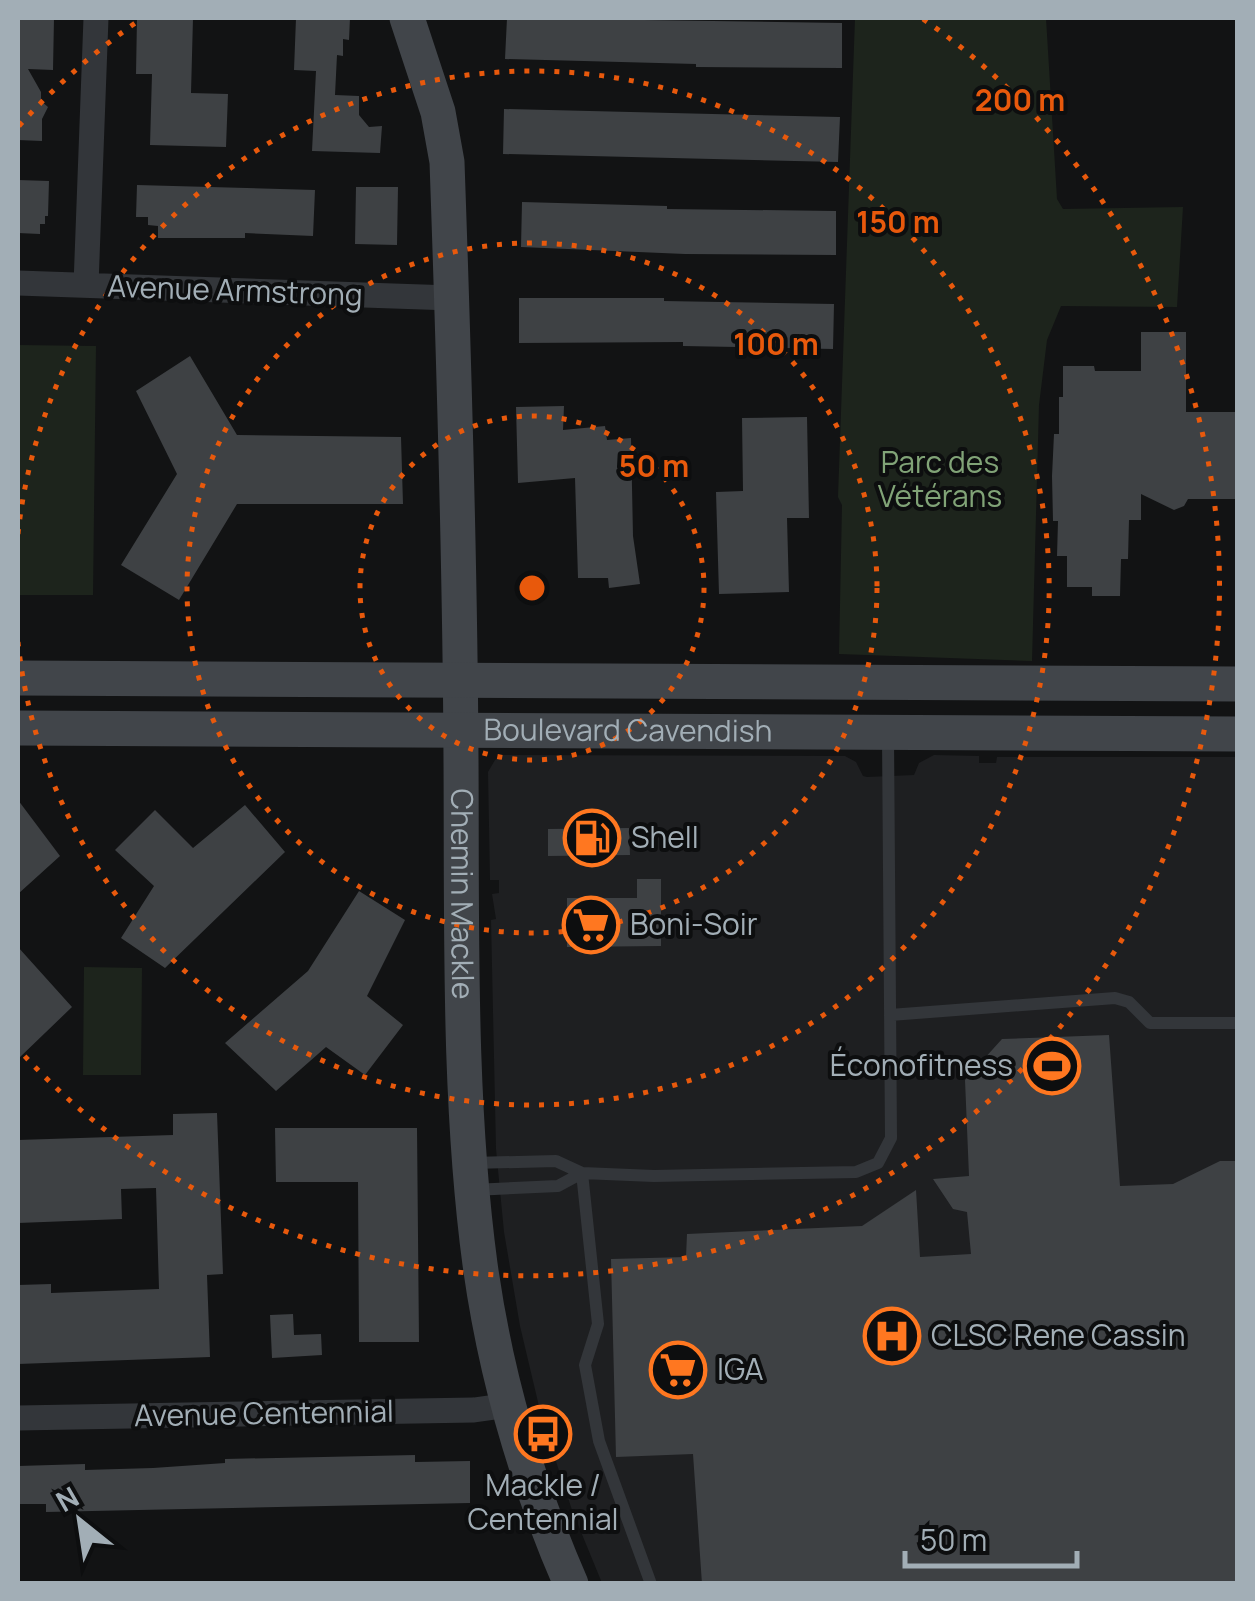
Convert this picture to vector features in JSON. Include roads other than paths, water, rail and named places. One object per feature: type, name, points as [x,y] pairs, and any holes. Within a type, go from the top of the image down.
[{"type":"main road","name":"Chemin Mackle","points":[[407,18],[438,112],[448,162],[471,1177],[486,1300],[509,1404],[544,1516],[571,1584]]},
{"type":"main road","name":"Boulevard Cavendish","points":[[18,678],[1238,684]]},
{"type":"main road","name":"Boulevard Cavendish","points":[[18,728],[1238,734]]},
{"type":"street","points":[[86,285],[96,18]]},
{"type":"street","name":"Avenue Armstrong","points":[[18,283],[452,298]]},
{"type":"street","name":"Avenue Centennial","points":[[18,1418],[474,1410],[509,1404]]},
{"type":"lane","points":[[471,1177],[556,1161],[582,1173],[654,1176],[856,1172],[878,1163],[891,1138],[888,732]]},
{"type":"lane","points":[[890,1015],[1114,998],[1129,1002],[1150,1023],[1238,1022]]},
{"type":"lane","points":[[471,1177],[558,1186],[582,1173]]},
{"type":"lane","points":[[582,1173],[598,1324],[585,1365],[599,1441],[650,1584]]},
{"type":"place","name":"Shell","points":[[592,838]]},
{"type":"place","name":"Boni-Soir","points":[[591,925]]},
{"type":"place","name":"Éconofitness","points":[[1052,1066]]},
{"type":"place","name":"CLSC Rene Cassin","points":[[892,1336]]},
{"type":"place","name":"IGA","points":[[678,1370]]},
{"type":"place","name":"Mackle / Centennial","points":[[543,1434]]},
{"type":"park label","name":"Parc des Vétérans","points":[[940,480]]}]
